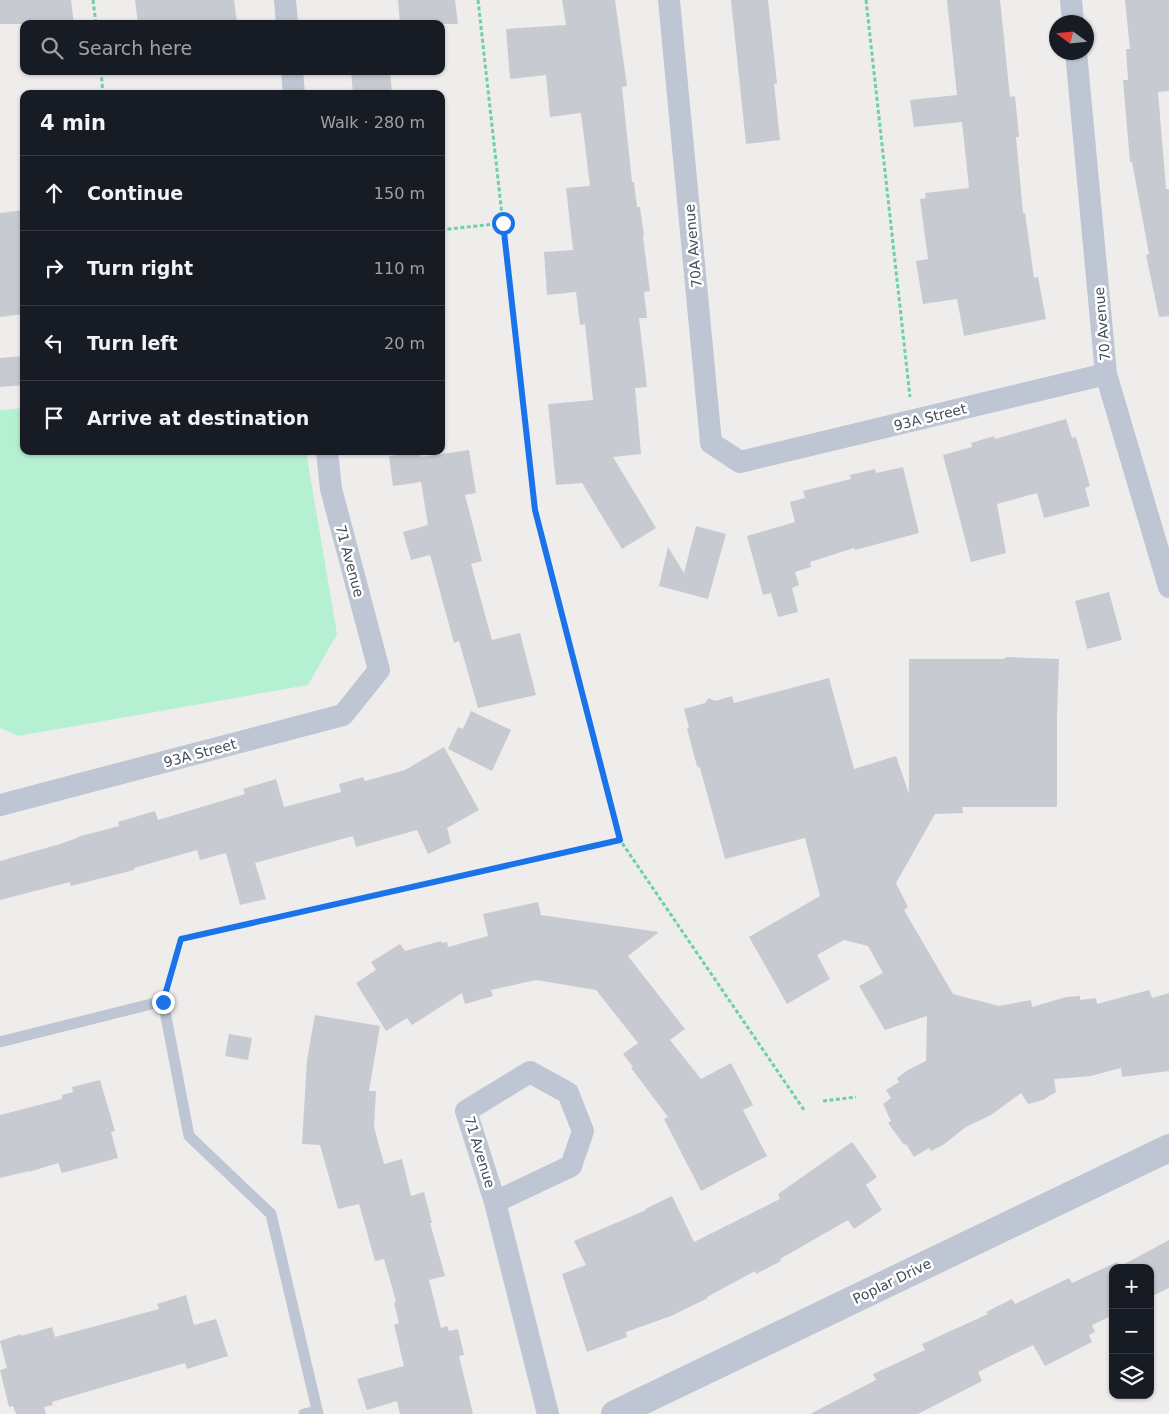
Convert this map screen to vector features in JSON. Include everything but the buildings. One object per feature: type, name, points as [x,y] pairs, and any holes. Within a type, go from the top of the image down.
[{"type":"street","points":[[285,0],[287,20]]},
{"type":"street","name":"70A Avenue","points":[[669,0],[711,443],[740,462],[754,459]]},
{"type":"street","points":[[1071,0],[1072,15]]},
{"type":"street","name":"70 Avenue","points":[[1077,60],[1106,374],[1169,587]]},
{"type":"street","points":[[292,75],[294,90]]},
{"type":"street","name":"93A Street","points":[[754,459],[1106,374]]},
{"type":"street","name":"71 Avenue","points":[[327,455],[330,490],[379,670]]},
{"type":"street","name":"93A Street","points":[[0,805],[343,716],[379,670]]},
{"type":"street","name":"71 Avenue","points":[[495,1202],[571,1166],[583,1131],[568,1093],[530,1072],[466,1111],[495,1202],[548,1414]]},
{"type":"street","name":"Poplar Drive","points":[[615,1414],[1169,1148]]},
{"type":"lane","points":[[0,1042],[163,1002],[189,1136],[271,1214],[318,1412],[304,1414]]},
{"type":"path","points":[[93,0],[96,20]]},
{"type":"path","points":[[478,0],[535,510],[620,840],[804,1110]]},
{"type":"path","points":[[866,0],[913,421]]},
{"type":"path","points":[[101,75],[103,90]]},
{"type":"path","points":[[445,230],[503,223]]},
{"type":"path","points":[[163,1002],[181,939],[620,840]]},
{"type":"path","points":[[822,1101],[856,1097]]},
{"type":"green space","points":[[20,408],[20,455],[307,455],[337,634],[308,685],[18,736],[0,728],[0,410]]},
{"type":"route","points":[[163,1002],[181,939],[620,840],[535,510],[503,223]]}]
